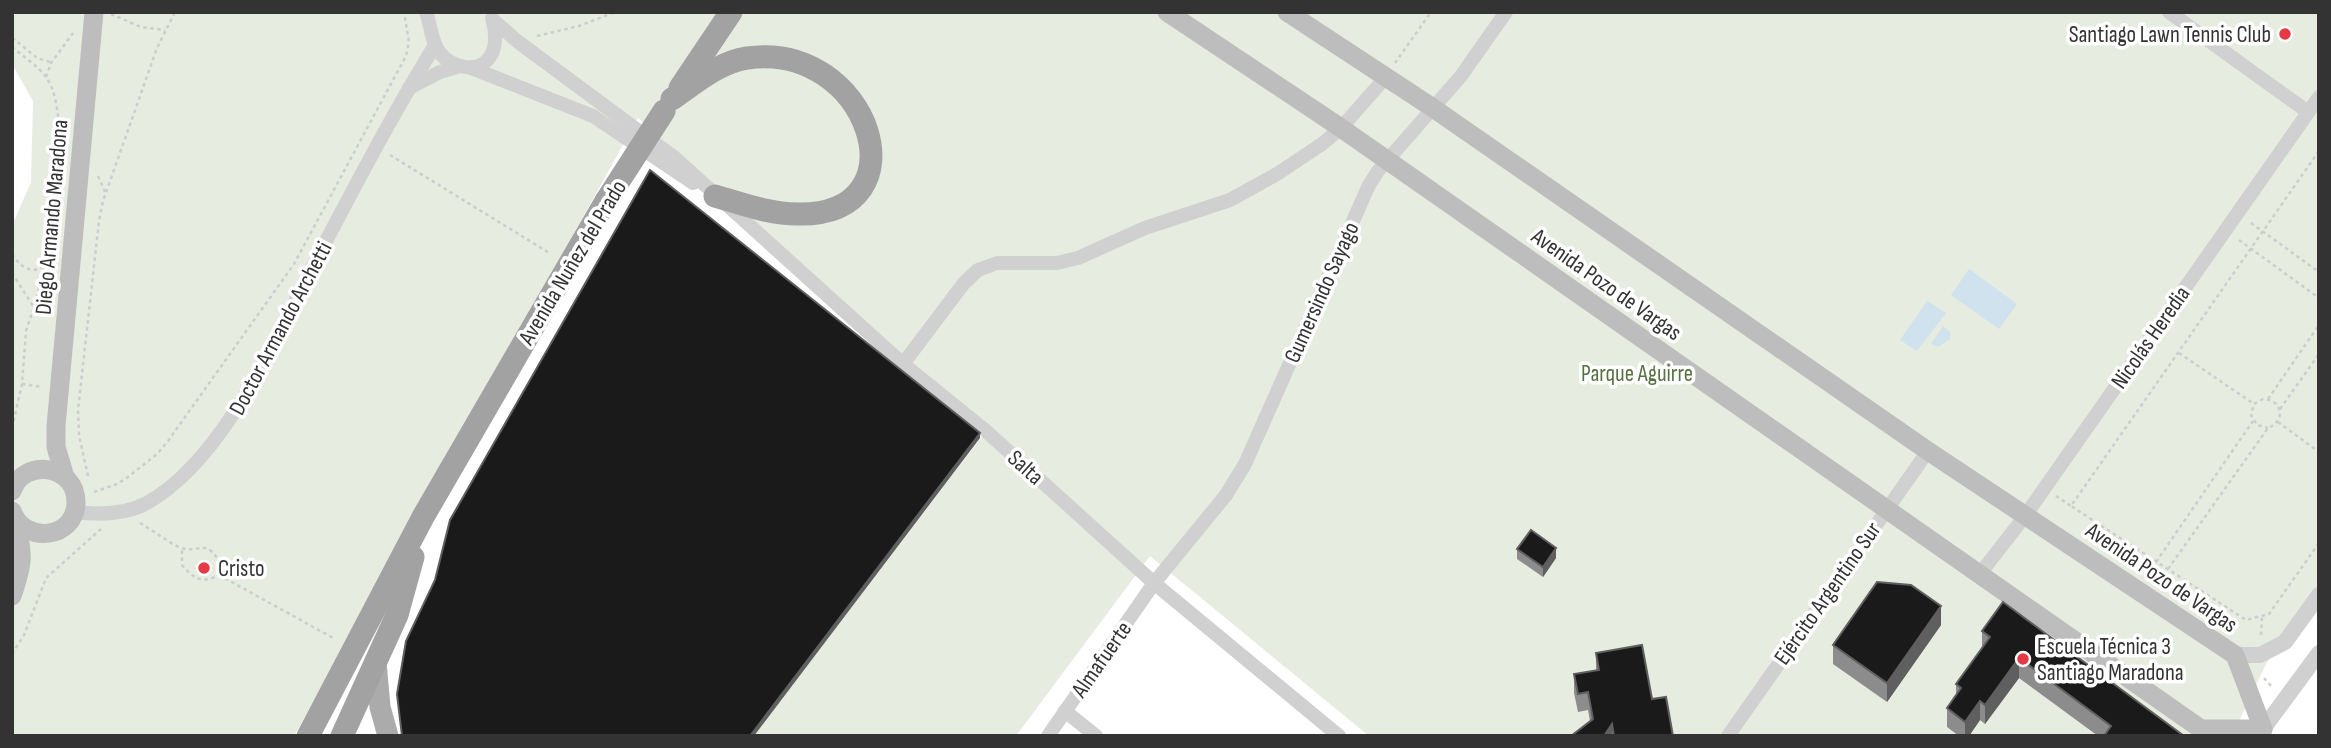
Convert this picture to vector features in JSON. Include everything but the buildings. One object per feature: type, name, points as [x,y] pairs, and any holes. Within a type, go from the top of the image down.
[{"type":"highway","name":"Avenida Nuñez del Prado","points":[[308,736],[423,517],[606,201],[731,12]]},
{"type":"highway","points":[[668,105],[707,75],[727,64],[746,58],[770,57],[797,61],[820,72],[834,81],[858,108],[872,145],[872,164],[856,194],[839,207],[801,215],[779,213],[715,196]]},
{"type":"highway","name":"Avenida Nuñez del Prado","points":[[342,736],[397,615],[423,517]]},
{"type":"main road","name":"Avenida Pozo de Vargas","points":[[1167,12],[1341,128],[2201,729],[2265,733],[2235,656],[1928,451],[1433,108],[1287,12]]},
{"type":"main road","name":"Diego Armando Maradona","points":[[74,512],[75,493],[65,477],[56,447],[56,426],[95,17]]},
{"type":"main road","name":"Diego Armando Maradona","points":[[12,491],[20,477],[29,472],[48,449],[56,426]]},
{"type":"main road","points":[[29,472],[48,469],[65,477]]},
{"type":"main road","points":[[22,568],[70,520],[74,512]]},
{"type":"main road","points":[[13,513],[27,531],[47,534],[57,531]]},
{"type":"main road","points":[[12,597],[23,558],[13,513]]},
{"type":"main road","points":[[376,662],[380,707],[388,736]]},
{"type":"street","name":"Gumersindo Sayago","points":[[1154,583],[1209,519],[1245,464],[1369,185],[1461,76],[1506,12]]},
{"type":"street","points":[[2169,12],[2308,112]]},
{"type":"street","points":[[491,16],[517,41],[675,158],[715,196]]},
{"type":"street","points":[[408,89],[440,72],[486,62],[492,55],[495,41],[491,16]]},
{"type":"street","points":[[428,18],[435,46],[446,59],[593,116],[677,174],[715,196]]},
{"type":"street","name":"Doctor Armando Archetti","points":[[74,512],[102,520],[146,503],[160,494],[200,456],[228,424],[376,147],[435,46]]},
{"type":"street","points":[[903,364],[964,283],[978,270],[997,263],[1057,263],[1078,258],[1145,228],[1230,200],[1277,174],[1341,128],[1385,78]]},
{"type":"street","name":"Nicolás Heredia","points":[[1979,575],[2025,516],[2319,97]]},
{"type":"street","name":"Salta","points":[[715,196],[903,364],[986,430],[1154,583],[1339,736]]},
{"type":"street","name":"Ejército Argentino Sur","points":[[1728,736],[1928,451]]},
{"type":"street","name":"Almafuerte","points":[[1048,736],[1154,583]]},
{"type":"street","points":[[2235,656],[2260,655],[2285,642],[2319,595]]},
{"type":"street","points":[[2265,733],[2319,653]]},
{"type":"street","points":[[1065,711],[1096,736]]},
{"type":"path","points":[[174,12],[157,48],[103,201],[99,221],[78,410],[79,435],[94,492],[117,484],[157,454],[294,264],[406,56],[409,42],[404,12]]},
{"type":"path","points":[[517,41],[579,26],[615,12]]},
{"type":"path","points":[[1385,78],[1431,12]]},
{"type":"path","points":[[77,38],[95,17],[166,30]]},
{"type":"path","points":[[12,40],[37,58],[51,63]]},
{"type":"path","points":[[12,47],[46,77],[50,86],[58,117],[60,181],[65,145]]},
{"type":"path","points":[[376,147],[569,265]]},
{"type":"path","points":[[2319,151],[2071,506],[2246,621],[2269,614],[2319,543]]},
{"type":"path","points":[[12,428],[22,384],[23,346],[45,265],[58,195]]},
{"type":"path","points":[[2236,213],[2319,272]]},
{"type":"path","points":[[2225,229],[2319,298]]},
{"type":"path","points":[[12,254],[21,267],[30,270],[39,270],[45,265]]},
{"type":"path","points":[[12,273],[34,308]]},
{"type":"path","points":[[2268,399],[2319,325]]},
{"type":"path","points":[[2178,352],[2254,404]]},
{"type":"path","points":[[2278,422],[2280,409],[2319,354]]},
{"type":"path","points":[[2268,428],[2253,421],[2251,415],[2254,404],[2268,399],[2280,409]]},
{"type":"path","points":[[12,407],[18,402]]},
{"type":"path","points":[[2156,562],[2253,421]]},
{"type":"path","points":[[2168,569],[2268,428],[2278,422]]},
{"type":"path","points":[[2278,422],[2319,452]]},
{"type":"path","points":[[12,654],[24,635],[47,578],[102,520]]},
{"type":"path","points":[[136,520],[182,548],[204,546],[215,553],[222,566],[219,575],[202,581],[187,571],[182,565],[182,548]]},
{"type":"path","points":[[219,575],[354,649]]},
{"type":"green space","name":"Parque Aguirre","points":[[17,12],[2319,12],[2319,585],[2266,664],[2232,736],[1369,736],[1150,556],[1016,736],[754,736],[986,431],[638,118],[294,736],[12,736],[12,226],[31,182],[33,101],[12,64],[12,18]]},
{"type":"water","points":[[1969,269],[2017,304],[1999,329],[1951,295]]},
{"type":"water","points":[[1927,301],[1946,313],[1917,351],[1900,340]]},
{"type":"water","points":[[1943,326],[1950,332],[1950,339],[1938,347],[1931,344]]},
{"type":"place","name":"Santiago Lawn Tennis Club","points":[[2285,34]]},
{"type":"place","name":"Cristo","points":[[204,568]]},
{"type":"place","name":"Escuela Técnica 3 Santiago Maradona","points":[[2023,659]]}]
